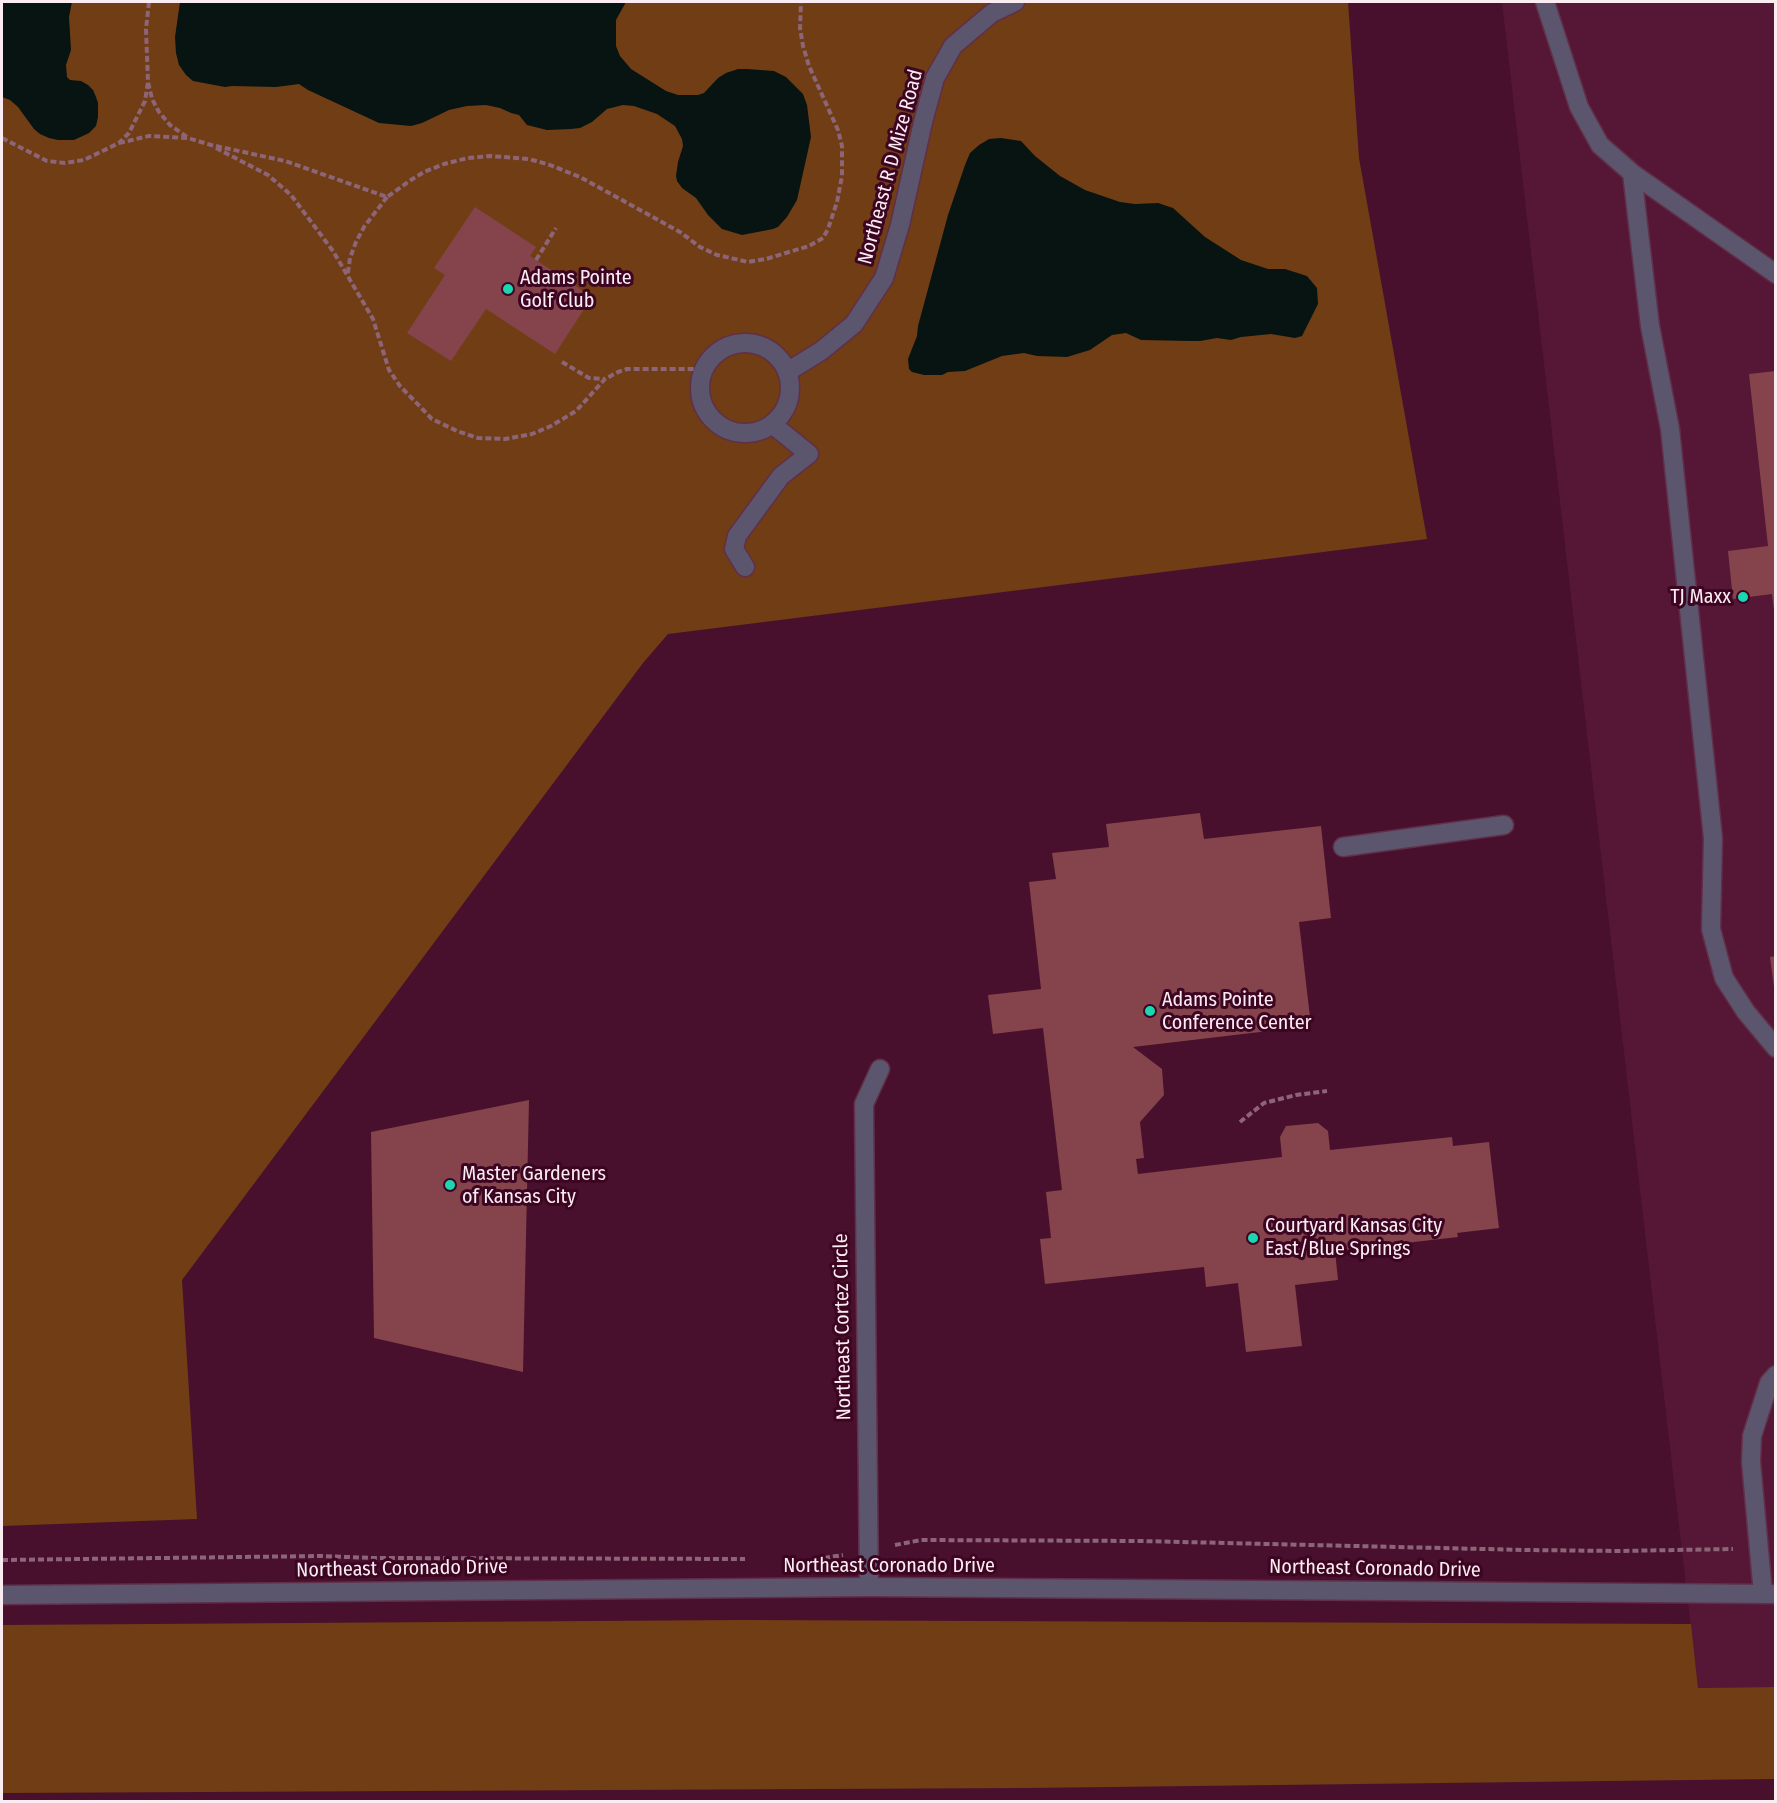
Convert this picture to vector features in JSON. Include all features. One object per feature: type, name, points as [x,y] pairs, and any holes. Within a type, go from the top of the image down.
[{"type":"street","name":"Northeast R D Mize Road","points":[[787,372],[820,351],[854,324],[884,278],[900,225],[935,78],[953,46],[992,13],[1015,2]]},
{"type":"street","points":[[1545,2],[1579,107],[1600,145],[1632,173],[1776,274]]},
{"type":"street","points":[[1632,173],[1650,326],[1670,429],[1713,838],[1711,928],[1724,978],[1746,1012],[1776,1048]]},
{"type":"street","points":[[739,343],[754,344],[768,349],[779,358],[787,372],[790,386],[789,400],[782,414],[772,424],[759,431],[744,434],[729,431],[716,423],[706,412],[701,398],[700,383],[704,369],[712,357],[724,348],[739,343]]},
{"type":"street","points":[[745,567],[734,549],[737,536],[781,476],[809,454],[772,424]]},
{"type":"street","points":[[1343,847],[1504,825]]},
{"type":"street","name":"Northeast Cortez Circle","points":[[869,1587],[864,1104],[880,1069]]},
{"type":"street","points":[[1770,1594],[1751,1462],[1752,1436],[1769,1383],[1776,1375]]},
{"type":"street","name":"Northeast Coronado Drive","points":[[2,1595],[869,1587],[1770,1594]]},
{"type":"path","points":[[149,2],[146,29],[148,82],[152,99],[170,125],[188,138]]},
{"type":"path","points":[[348,274],[350,258],[356,242],[364,227],[387,197],[424,172],[444,164],[490,156],[511,157],[550,165],[580,177],[717,255],[748,262],[791,252],[823,238],[839,196],[843,162],[842,146],[838,130],[809,66],[803,46],[800,28],[801,2]]},
{"type":"path","points":[[119,143],[137,120],[145,101],[148,82]]},
{"type":"path","points":[[2,138],[47,161],[65,163],[84,160],[119,143],[149,136],[188,138],[285,161],[387,197]]},
{"type":"path","points":[[210,145],[268,175],[291,195],[316,226],[348,274],[373,319],[389,370],[400,386],[432,419],[457,431],[478,438],[505,440],[532,434],[576,411],[605,379],[627,369],[704,369]]},
{"type":"path","points":[[536,260],[556,228]]},
{"type":"path","points":[[562,362],[589,378],[605,379]]},
{"type":"path","points":[[1240,1122],[1264,1103],[1296,1095],[1328,1091]]},
{"type":"path","points":[[921,1540],[1140,1541],[1556,1551],[1714,1549]]},
{"type":"path","points":[[2,1560],[320,1556],[753,1558]]},
{"type":"shaded area","points":[[2,2],[1348,2],[1359,158],[1427,539],[668,634],[643,663],[182,1280],[197,1519],[2,1526]]},
{"type":"shaded area","points":[[2,2],[72,2],[69,17],[71,50],[66,65],[67,77],[88,85],[96,97],[98,117],[96,126],[89,133],[74,140],[49,138],[34,129],[18,107],[2,97]]},
{"type":"shaded area","points":[[180,2],[626,2],[616,20],[616,46],[620,56],[631,69],[666,91],[678,95],[698,95],[704,93],[726,73],[747,69],[774,71],[786,77],[803,94],[807,105],[811,137],[797,200],[787,217],[773,229],[742,235],[722,229],[696,198],[682,188],[677,181],[678,162],[683,146],[675,126],[657,114],[634,106],[623,105],[607,109],[592,122],[580,128],[571,129],[547,130],[527,125],[519,115],[486,105],[449,110],[411,126],[379,123],[299,84],[276,87],[225,87],[193,81],[179,65],[176,53],[175,37]]},
{"type":"shaded area","points":[[1502,2],[1775,2],[1775,1687],[1698,1688]]},
{"type":"shaded area","points":[[989,139],[1021,141],[1035,156],[1060,176],[1085,190],[1120,202],[1158,203],[1173,208],[1205,237],[1241,260],[1268,269],[1285,269],[1307,276],[1317,288],[1318,304],[1302,336],[1295,338],[1271,334],[1231,340],[1217,338],[1190,341],[1141,340],[1126,333],[1112,335],[1090,350],[1067,357],[1024,353],[1002,356],[965,371],[948,372],[942,375],[912,372],[909,369],[908,359],[917,336],[948,215],[965,165],[970,153],[979,145]]},
{"type":"shaded area","points":[[741,1620],[1691,1624],[1698,1688],[1775,1687],[1775,1779],[1027,1788],[2,1793],[2,1625]]},
{"type":"building","name":"Adams Pointe Golf Club","points":[[475,207],[536,247],[530,256],[592,297],[555,354],[486,309],[451,361],[407,333],[445,275],[434,268]]},
{"type":"building","points":[[1776,371],[1776,609],[1774,610],[1772,594],[1733,599],[1728,551],[1768,546],[1749,374]]},
{"type":"building","points":[[1200,813],[1204,839],[1321,826],[1331,918],[1299,922],[1311,1026],[1133,1047],[1162,1069],[1164,1095],[1140,1122],[1144,1158],[1136,1159],[1138,1174],[1282,1157],[1280,1137],[1286,1126],[1318,1123],[1328,1131],[1330,1150],[1452,1137],[1453,1146],[1489,1142],[1499,1228],[1457,1233],[1458,1237],[1335,1251],[1338,1280],[1295,1285],[1302,1346],[1246,1352],[1238,1283],[1206,1287],[1204,1267],[1045,1284],[1040,1239],[1051,1238],[1046,1192],[1062,1190],[1043,1028],[993,1034],[988,995],[1041,989],[1029,882],[1056,879],[1052,853],[1109,847],[1106,824]]},
{"type":"building","points":[[1776,956],[1776,987],[1774,987],[1770,957]]},
{"type":"building","name":"Master Gardeners of Kansas City","points":[[529,1100],[523,1372],[374,1338],[371,1132]]},
{"type":"place","name":"Adams Pointe Golf Club","points":[[508,289]]},
{"type":"place","name":"TJ Maxx","points":[[1743,597]]},
{"type":"place","name":"Adams Pointe Conference Center","points":[[1150,1011]]},
{"type":"place","name":"Master Gardeners of Kansas City","points":[[450,1185]]},
{"type":"place","name":"Courtyard Kansas City East/Blue Springs","points":[[1253,1238]]}]
